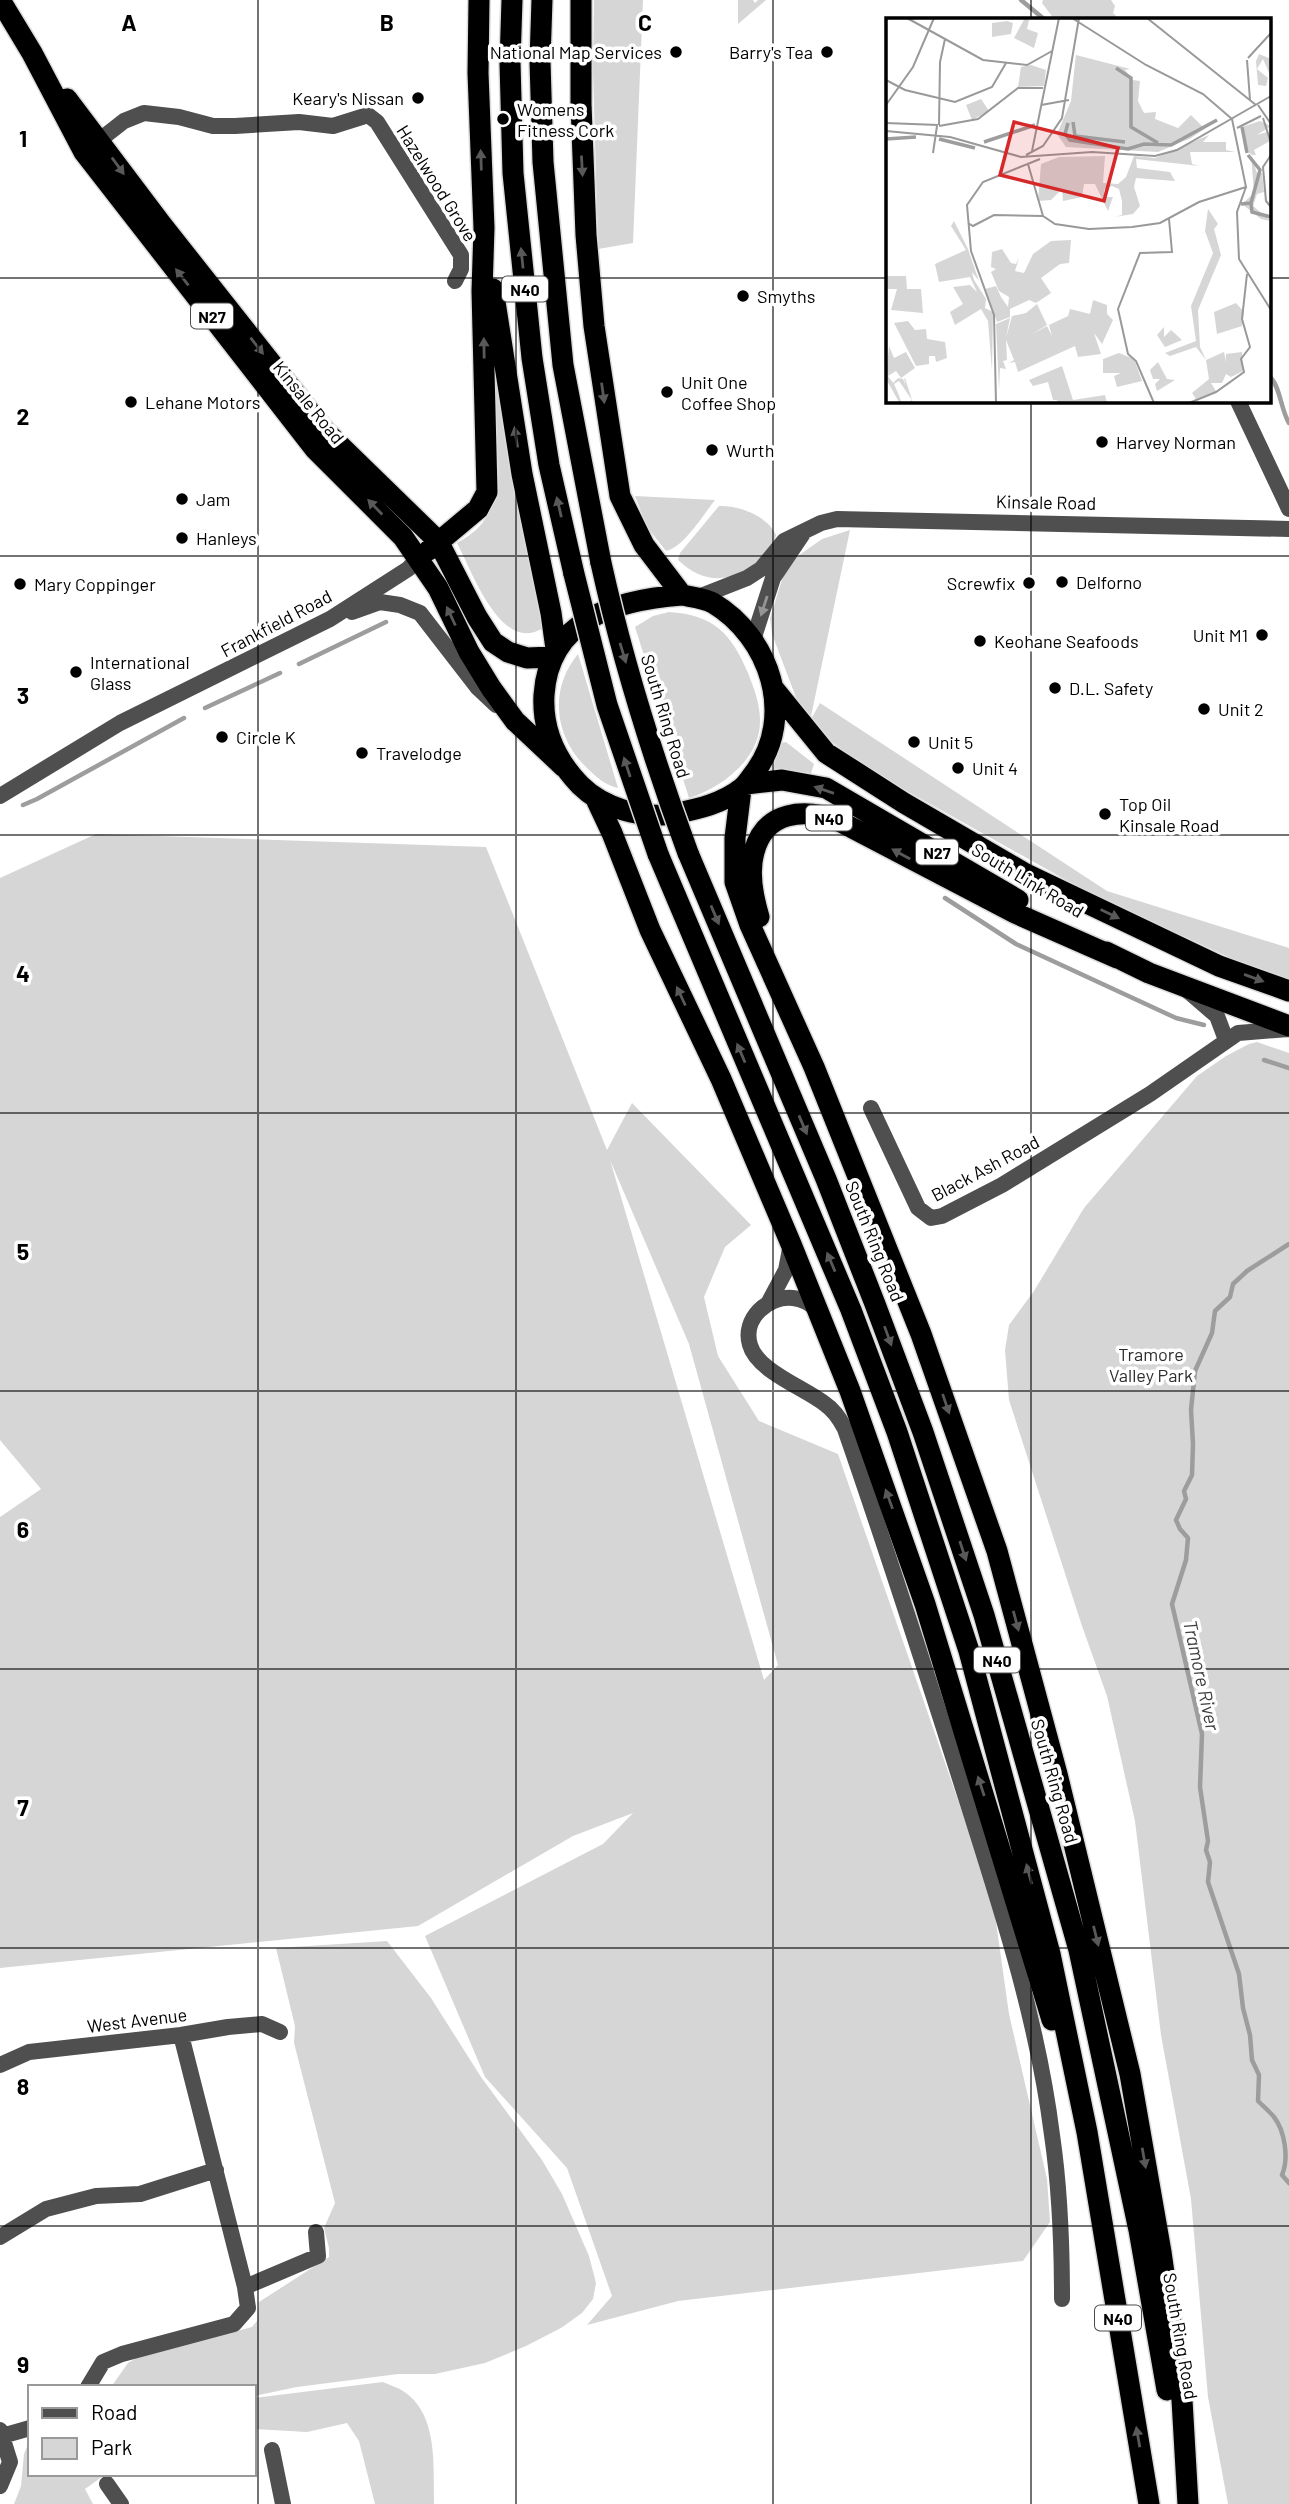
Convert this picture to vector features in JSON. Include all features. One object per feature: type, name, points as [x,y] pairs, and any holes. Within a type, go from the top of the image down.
[{"type":"highway","name":"Kinsale Road","points":[[0,0],[92,146],[315,449],[371,503],[419,558],[438,587],[469,652],[514,721],[564,767]]},
{"type":"highway","points":[[419,558],[478,509],[487,492],[482,291],[484,228],[478,73],[479,0]]},
{"type":"highway","name":"N40","points":[[512,0],[510,63],[513,173],[533,358],[549,465],[607,705],[658,854],[851,1310],[897,1433],[969,1651],[1050,1954],[1087,2132],[1149,2504]]},
{"type":"highway","name":"South Ring Road","points":[[542,0],[540,61],[543,162],[563,365],[615,627],[665,790],[688,853],[826,1179],[923,1432],[984,1615],[1079,1950],[1139,2230],[1187,2504]]},
{"type":"highway","points":[[581,0],[581,104],[586,235],[594,326],[620,496],[635,530],[689,596]]},
{"type":"highway","name":"Kinsale Road","points":[[92,146],[162,225],[324,430],[438,541],[477,618],[493,642],[508,652],[527,658],[554,653]]},
{"type":"highway","points":[[484,228],[522,474],[551,613],[554,653]]},
{"type":"highway","points":[[554,653],[575,629],[600,613],[640,599],[689,596]]},
{"type":"highway","name":"N27","points":[[554,653],[545,679],[543,708],[547,735],[564,767],[596,799],[646,816],[692,810],[723,801],[744,786],[767,752],[775,724],[774,689],[767,665],[753,640],[733,617],[710,602],[689,596]]},
{"type":"highway","name":"South Link Road","points":[[774,689],[826,753],[904,803],[1026,874],[1219,966],[1289,991]]},
{"type":"highway","name":"South Link Road","points":[[744,786],[782,780],[826,788],[1117,958],[1184,988],[1289,1027]]},
{"type":"highway","points":[[744,786],[735,838],[735,882],[750,925],[814,1067],[921,1334],[992,1538],[1057,1774],[1132,2087],[1161,2252],[1182,2400],[1187,2504]]},
{"type":"highway","points":[[596,799],[612,832],[650,930],[721,1079],[850,1391],[925,1604],[1087,2132]]},
{"type":"highway","name":"N40","points":[[814,1067],[761,928],[754,900],[754,853],[768,828],[785,816],[811,813],[839,821],[1015,913],[1117,958]]},
{"type":"highway","points":[[1057,1774],[1079,1950]]},
{"type":"street","name":"Hazelwood Grove","points":[[92,146],[124,121],[144,113],[179,117],[212,126],[299,122],[333,126],[368,115],[377,122],[461,256],[461,269],[455,281]]},
{"type":"street","points":[[1238,402],[1289,509]]},
{"type":"street","name":"Kinsale Road","points":[[689,596],[747,578],[761,569],[784,541],[828,520],[836,519],[1289,529]]},
{"type":"street","points":[[753,640],[773,578],[804,532]]},
{"type":"street","name":"Frankfield Road","points":[[0,796],[120,723],[330,619],[408,569],[419,558]]},
{"type":"street","points":[[330,619],[380,602],[400,605],[420,613],[478,688],[514,721]]},
{"type":"street","points":[[1184,988],[1217,1016],[1226,1040],[1247,1031],[1289,1027]]},
{"type":"street","name":"Black Ash Road","points":[[871,1108],[918,1208],[930,1218],[942,1216],[1002,1185],[1129,1107],[1226,1040]]},
{"type":"street","points":[[791,1244],[786,1270],[769,1302],[752,1319],[750,1346],[769,1369],[832,1409],[845,1429],[903,1596],[995,1889],[1030,2016],[1047,2100],[1057,2177],[1062,2299]]},
{"type":"street","points":[[769,1302],[794,1298],[806,1301],[817,1309]]},
{"type":"street","name":"West Avenue","points":[[0,2065],[29,2052],[228,2027],[262,2024],[280,2032]]},
{"type":"street","points":[[89,2385],[103,2362],[234,2324],[248,2308],[246,2287],[181,2035]]},
{"type":"street","points":[[0,2237],[47,2209],[96,2196],[140,2194],[216,2170]]},
{"type":"street","points":[[246,2287],[318,2256],[316,2232]]},
{"type":"street","points":[[0,2486],[10,2462],[1,2433],[28,2428]]},
{"type":"street","points":[[272,2450],[283,2504]]},
{"type":"street","points":[[107,2484],[121,2504]]},
{"type":"green space","points":[[594,0],[643,0],[633,243],[598,249],[593,69]]},
{"type":"green space","points":[[738,0],[753,0],[755,3],[758,0],[766,0],[738,24]]},
{"type":"green space","points":[[1043,0],[1111,0],[1115,6],[1113,13],[1118,18],[1053,18],[1042,3]]},
{"type":"green space","points":[[496,382],[543,628],[528,633],[514,630],[501,620],[480,589],[457,543],[479,526],[489,512],[492,502],[492,385]]},
{"type":"green space","points":[[635,496],[715,500],[686,537],[673,549],[666,551],[647,527]]},
{"type":"green space","points":[[719,506],[735,507],[752,513],[766,522],[776,535],[769,551],[751,566],[741,573],[720,578],[699,574],[678,560],[680,553]]},
{"type":"green space","points":[[850,530],[810,721],[820,703],[1107,891],[1289,948],[1289,980],[1244,964],[1091,894],[882,777],[809,724],[800,708],[772,634],[770,618],[785,570],[798,556],[822,539]]},
{"type":"green space","points":[[669,612],[698,617],[709,622],[727,637],[748,673],[760,714],[759,734],[747,759],[726,779],[689,798],[635,627],[653,616]]},
{"type":"green space","points":[[578,654],[618,788],[601,780],[586,767],[575,755],[562,727],[559,697],[569,668]]},
{"type":"green space","points":[[786,742],[814,764],[811,773],[772,771],[781,743]]},
{"type":"green space","points":[[96,834],[486,847],[607,1150],[632,1103],[751,1225],[725,1247],[704,1297],[718,1356],[759,1421],[838,1454],[993,1901],[1009,2014],[1047,2179],[1050,2222],[1023,2261],[678,2301],[587,2325],[612,2296],[567,2168],[485,2077],[425,1936],[603,1844],[633,1813],[573,1836],[418,1926],[0,1968],[0,1517],[41,1489],[0,1440],[0,878]],"holes":[[[610,1160],[689,1344],[778,1665],[764,1680]]]},
{"type":"green space","name":"Tramore Valley Park","points":[[1257,1042],[1289,1053],[1289,2504],[1228,2504],[1208,2397],[1191,2199],[1161,2035],[1135,1821],[1107,1696],[1009,1400],[1005,1350],[1009,1325],[1034,1291],[1084,1208],[1197,1076],[1226,1056]]},
{"type":"green space","points":[[387,1941],[431,1998],[481,2077],[542,2160],[562,2194],[589,2256],[596,2283],[593,2299],[582,2313],[561,2328],[526,2346],[485,2363],[435,2374],[398,2374],[297,2387],[256,2396],[256,2385],[112,2385],[128,2363],[138,2357],[252,2327],[257,2321],[259,2302],[329,2257],[324,2228],[335,2203],[294,2043],[295,2026],[276,1948]]},
{"type":"green space","points":[[383,2382],[403,2391],[415,2401],[428,2427],[432,2442],[434,2504],[375,2504],[359,2441],[347,2423],[307,2432],[256,2429],[256,2398]]},
{"type":"green space","points":[[28,2444],[28,2476],[103,2476],[85,2489],[93,2504],[14,2504],[21,2486],[24,2454]]},
{"type":"waterway","name":"Tramore River","points":[[1021,0],[1043,18]]},
{"type":"waterway","name":"Tramore River","points":[[1272,380],[1289,423]]},
{"type":"waterway","points":[[299,664],[386,622]]},
{"type":"waterway","points":[[205,708],[280,673]]},
{"type":"waterway","points":[[23,805],[184,718]]},
{"type":"waterway","points":[[945,898],[1016,944],[1176,1018],[1204,1025]]},
{"type":"waterway","points":[[1264,1060],[1289,1068]]},
{"type":"waterway","name":"Tramore River","points":[[1289,1244],[1247,1271],[1233,1284],[1230,1297],[1215,1311],[1212,1333],[1195,1371],[1191,1410],[1192,1475],[1184,1491],[1186,1499],[1176,1520],[1188,1538],[1186,1560],[1172,1604],[1202,1734],[1200,1787],[1208,1841],[1206,1850],[1210,1862],[1208,1882],[1239,1974],[1252,2060],[1259,2075],[1258,2101],[1274,2117],[1281,2130],[1285,2153],[1282,2175],[1289,2183]]},
{"type":"place","name":"National Map Services","points":[[676,52]]},
{"type":"place","name":"Barry's Tea","points":[[827,52]]},
{"type":"place","name":"Keary's Nissan","points":[[418,98]]},
{"type":"place","name":"Womens Fitness Cork","points":[[503,119]]},
{"type":"place","name":"Smyths","points":[[743,296]]},
{"type":"place","name":"Unit One Coffee Shop","points":[[667,392]]},
{"type":"place","name":"Lehane Motors","points":[[131,402]]},
{"type":"place","name":"Harvey Norman","points":[[1102,442]]},
{"type":"place","name":"Wurth","points":[[712,450]]},
{"type":"place","name":"Jam","points":[[182,499]]},
{"type":"place","name":"Hanleys","points":[[182,538]]},
{"type":"place","name":"Delforno","points":[[1062,582]]},
{"type":"place","name":"Screwfix","points":[[1029,583]]},
{"type":"place","name":"Mary Coppinger","points":[[20,584]]},
{"type":"place","name":"Unit M1","points":[[1262,635]]},
{"type":"place","name":"Keohane Seafoods","points":[[980,641]]},
{"type":"place","name":"International Glass","points":[[76,672]]},
{"type":"place","name":"D.L. Safety","points":[[1055,688]]},
{"type":"place","name":"Unit 2","points":[[1204,709]]},
{"type":"place","name":"Circle K","points":[[222,737]]},
{"type":"place","name":"Unit 5","points":[[914,742]]},
{"type":"place","name":"Travelodge","points":[[362,753]]},
{"type":"place","name":"Unit 4","points":[[958,768]]},
{"type":"place","name":"Top Oil Kinsale Road","points":[[1105,814]]}]
